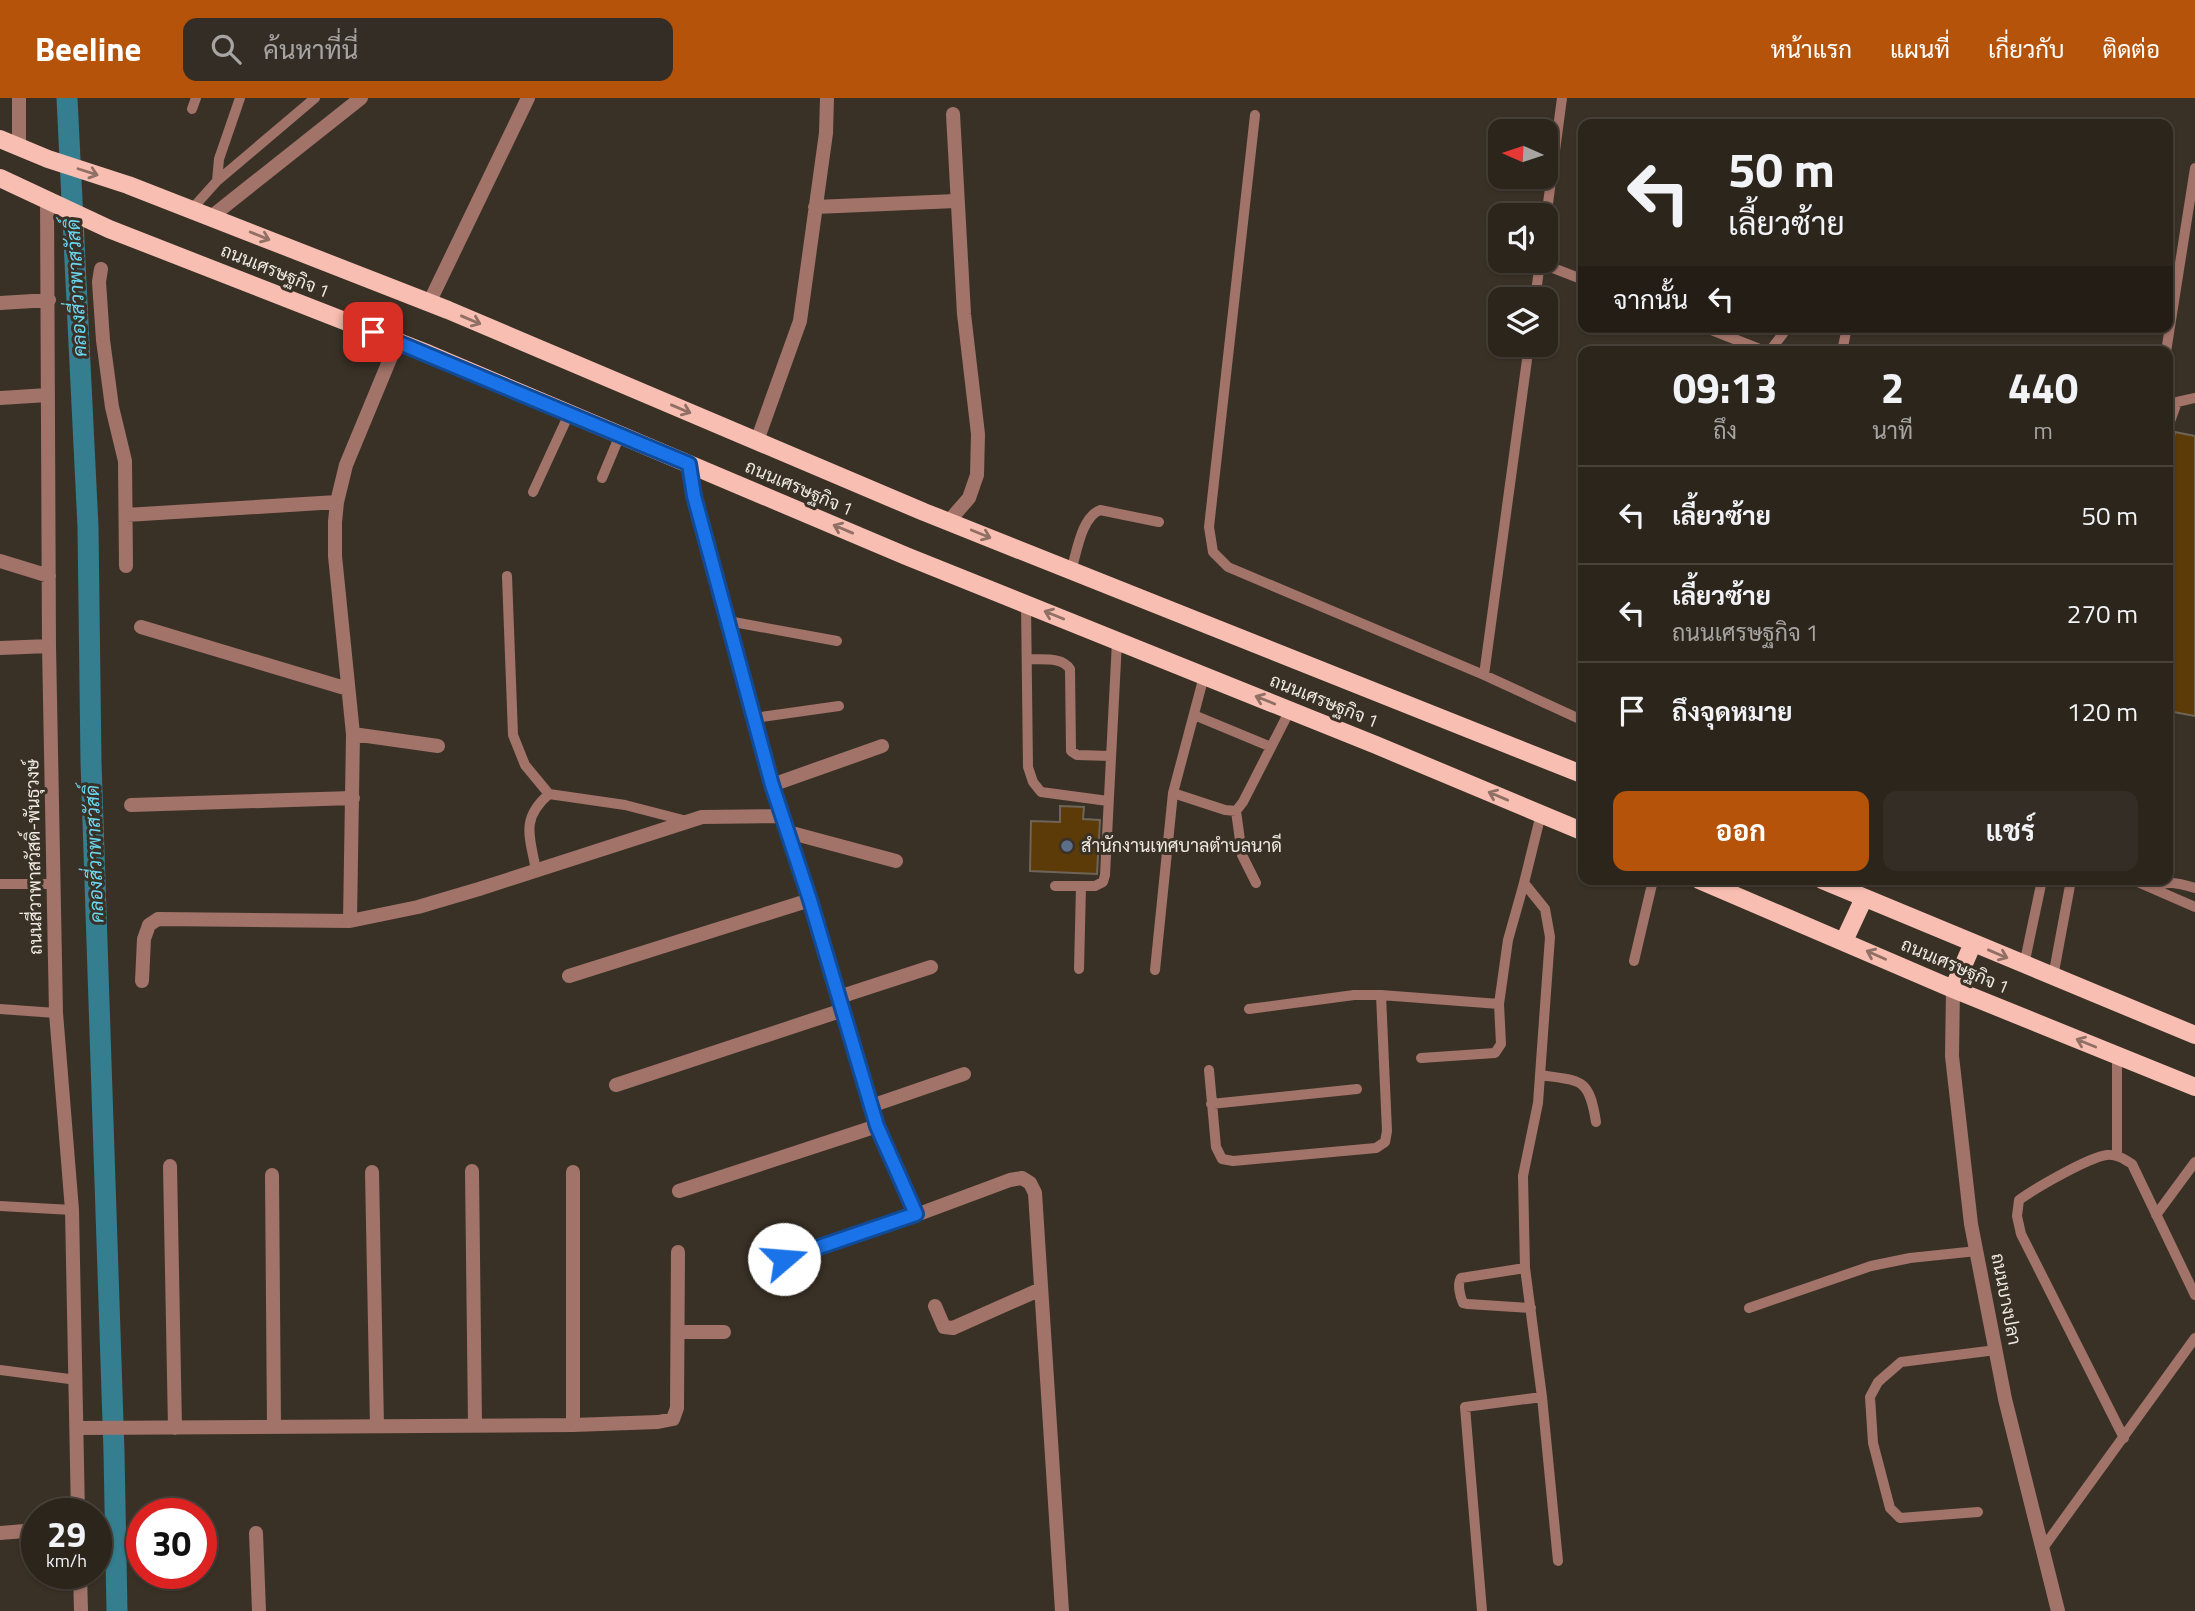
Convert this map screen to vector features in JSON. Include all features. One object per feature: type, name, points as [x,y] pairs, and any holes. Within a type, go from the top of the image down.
[{"type":"main road","name":"ถนนเศรษฐกิจ 1","points":[[0,139],[48,159],[191,209],[429,303],[1071,571],[1578,773]]},
{"type":"main road","name":"ถนนเศรษฐกิจ 1","points":[[0,178],[109,229],[397,342],[1026,604],[1578,829]]},
{"type":"main road","name":"ถนนเศรษฐกิจ 1","points":[[1711,885],[1953,989],[2195,1087]]},
{"type":"main road","name":"ถนนเศรษฐกิจ 1","points":[[1834,885],[2195,1035]]},
{"type":"main road","points":[[1844,941],[1864,898]]},
{"type":"main road","points":[[1953,989],[1973,943]]},
{"type":"street","points":[[19,98],[19,147]]},
{"type":"street","points":[[211,217],[361,98]]},
{"type":"street","points":[[429,303],[528,98]]},
{"type":"street","points":[[757,441],[800,321],[805,297],[826,133],[827,98]]},
{"type":"street","points":[[949,521],[969,498],[977,475],[978,434],[964,314],[953,114]]},
{"type":"street","name":"ถนนสี่วาพาสวัสดิ์-พันธุวงษ์","points":[[50,200],[49,646],[56,1013],[72,1210],[77,1380],[85,1428],[79,1498]]},
{"type":"street","points":[[815,207],[956,201]]},
{"type":"street","points":[[101,269],[99,282],[103,340],[113,407],[125,461],[126,566]]},
{"type":"street","points":[[0,303],[49,300]]},
{"type":"street","points":[[350,921],[352,734],[335,556],[337,502],[346,465],[397,342]]},
{"type":"street","points":[[0,398],[48,395]]},
{"type":"street","points":[[689,464],[694,496],[772,785],[810,900],[877,1126],[916,1214]]},
{"type":"street","points":[[126,515],[337,502]]},
{"type":"street","points":[[0,561],[49,576]]},
{"type":"street","points":[[141,627],[348,689]]},
{"type":"street","points":[[0,648],[49,646]]},
{"type":"street","points":[[352,734],[438,746]]},
{"type":"street","points":[[772,785],[882,746]]},
{"type":"street","points":[[131,804],[353,798]]},
{"type":"street","points":[[142,981],[144,939],[149,925],[158,919],[350,921],[418,906],[687,821],[711,817],[783,816]]},
{"type":"street","points":[[788,832],[896,861]]},
{"type":"street","points":[[569,976],[810,900]]},
{"type":"street","points":[[615,1085],[841,1003],[931,967]]},
{"type":"street","name":"ถนนบางปลา","points":[[1953,989],[1952,1056],[1963,1168],[1977,1251],[2005,1399],[2058,1611]]},
{"type":"street","points":[[871,1106],[964,1074]]},
{"type":"street","points":[[679,1191],[877,1126]]},
{"type":"street","points":[[170,1166],[175,1428]]},
{"type":"street","points":[[472,1171],[475,1424]]},
{"type":"street","points":[[372,1172],[377,1426]]},
{"type":"street","points":[[573,1172],[573,1425]]},
{"type":"street","points":[[272,1174],[274,1426]]},
{"type":"street","points":[[757,1268],[1022,1178],[1030,1183],[1035,1193],[1062,1611]]},
{"type":"street","points":[[85,1428],[573,1425],[673,1419],[677,1408],[678,1252]]},
{"type":"street","points":[[935,1306],[944,1327],[953,1328],[1041,1289]]},
{"type":"street","points":[[678,1332],[724,1332]]},
{"type":"street","points":[[0,1533],[21,1531]]},
{"type":"street","points":[[256,1533],[259,1611]]},
{"type":"street","points":[[80,1589],[81,1611]]},
{"type":"lane","points":[[217,181],[219,159],[240,98]]},
{"type":"lane","points":[[191,209],[217,181],[315,98]]},
{"type":"lane","points":[[1548,203],[1562,100]]},
{"type":"lane","points":[[1255,115],[1209,527],[1213,552],[1228,567],[1484,675],[1578,718]]},
{"type":"lane","points":[[2173,314],[2195,168]]},
{"type":"lane","points":[[1558,269],[1578,277]]},
{"type":"lane","points":[[1719,333],[1753,346]]},
{"type":"lane","points":[[1484,675],[1527,357]]},
{"type":"lane","points":[[2173,413],[2177,401],[2195,398]]},
{"type":"lane","points":[[533,492],[569,414]]},
{"type":"lane","points":[[602,478],[620,435]]},
{"type":"lane","points":[[1071,571],[1087,521],[1093,513],[1100,510],[1159,522]]},
{"type":"lane","points":[[507,576],[513,735],[525,765],[549,794],[625,805],[687,821]]},
{"type":"lane","points":[[1026,604],[1027,767],[1032,782],[1041,792],[1108,801]]},
{"type":"lane","points":[[728,621],[837,641]]},
{"type":"lane","points":[[1055,886],[1095,886],[1103,882],[1117,641]]},
{"type":"lane","points":[[1027,659],[1060,660],[1068,664],[1070,751],[1077,755],[1111,756]]},
{"type":"lane","points":[[1155,970],[1173,793],[1204,676]]},
{"type":"lane","points":[[754,718],[839,706]]},
{"type":"lane","points":[[1256,883],[1242,855],[1236,811],[1290,710]]},
{"type":"lane","points":[[1194,715],[1271,747]]},
{"type":"lane","points":[[1173,793],[1224,810],[1236,811]]},
{"type":"lane","points":[[536,870],[528,830],[530,817],[536,804],[549,794]]},
{"type":"lane","points":[[1421,1058],[1495,1053],[1501,1044],[1499,1004],[1508,940],[1541,814]]},
{"type":"lane","points":[[1524,883],[1545,909],[1550,937],[1538,1102],[1523,1176],[1525,1268],[1542,1397],[1558,1561]]},
{"type":"lane","points":[[2173,883],[2195,888]]},
{"type":"lane","points":[[0,884],[54,884]]},
{"type":"lane","points":[[1634,961],[1652,885]]},
{"type":"lane","points":[[2024,965],[2041,885]]},
{"type":"lane","points":[[2053,977],[2070,885]]},
{"type":"lane","points":[[2145,885],[2195,908]]},
{"type":"lane","points":[[2152,888],[2156,885]]},
{"type":"lane","points":[[1079,969],[1082,886]]},
{"type":"lane","points":[[1249,1009],[1354,995],[1499,1004]]},
{"type":"lane","points":[[1209,1070],[1216,1147],[1222,1158],[1233,1161],[1376,1148],[1385,1142],[1387,1131],[1381,995]]},
{"type":"lane","points":[[0,1009],[56,1013]]},
{"type":"lane","points":[[2117,1056],[2117,1156]]},
{"type":"lane","points":[[1540,1076],[1572,1080],[1585,1085],[1592,1096],[1596,1122]]},
{"type":"lane","points":[[1211,1104],[1357,1089]]},
{"type":"lane","points":[[2124,1438],[2021,1234],[2017,1216],[2019,1200],[2037,1186],[2105,1155],[2117,1156],[2132,1164],[2195,1295]]},
{"type":"lane","points":[[2156,1215],[2195,1162]]},
{"type":"lane","points":[[0,1206],[72,1210]]},
{"type":"lane","points":[[1749,1308],[1871,1266],[1910,1258],[1977,1251]]},
{"type":"lane","points":[[1525,1268],[1461,1278],[1461,1298],[1463,1303],[1468,1304],[1531,1308]]},
{"type":"lane","points":[[2043,1548],[2195,1338]]},
{"type":"lane","points":[[1978,1512],[1900,1518],[1890,1508],[1873,1443],[1870,1397],[1878,1382],[1901,1363],[1996,1350]]},
{"type":"lane","points":[[0,1370],[77,1380]]},
{"type":"lane","points":[[1482,1611],[1465,1407],[1542,1397]]},
{"type":"building","points":[[2175,432],[2195,436],[2195,716],[2173,712]]},
{"type":"building","name":"สำนักงานเทศบาลตำบลนาดี","points":[[1060,806],[1084,807],[1083,819],[1100,820],[1097,874],[1030,871],[1031,821],[1060,822]]},
{"type":"waterway","name":"คลองสี่วาพาสวัสดิ์","points":[[67,98],[88,527],[91,762],[117,1611]]},
{"type":"place","name":"สำนักงานเทศบาลตำบลนาดี","points":[[1067,846]]},
{"type":"route","points":[[373,332],[689,464],[694,496],[772,785],[810,900],[877,1126],[916,1214],[784,1259]]}]
